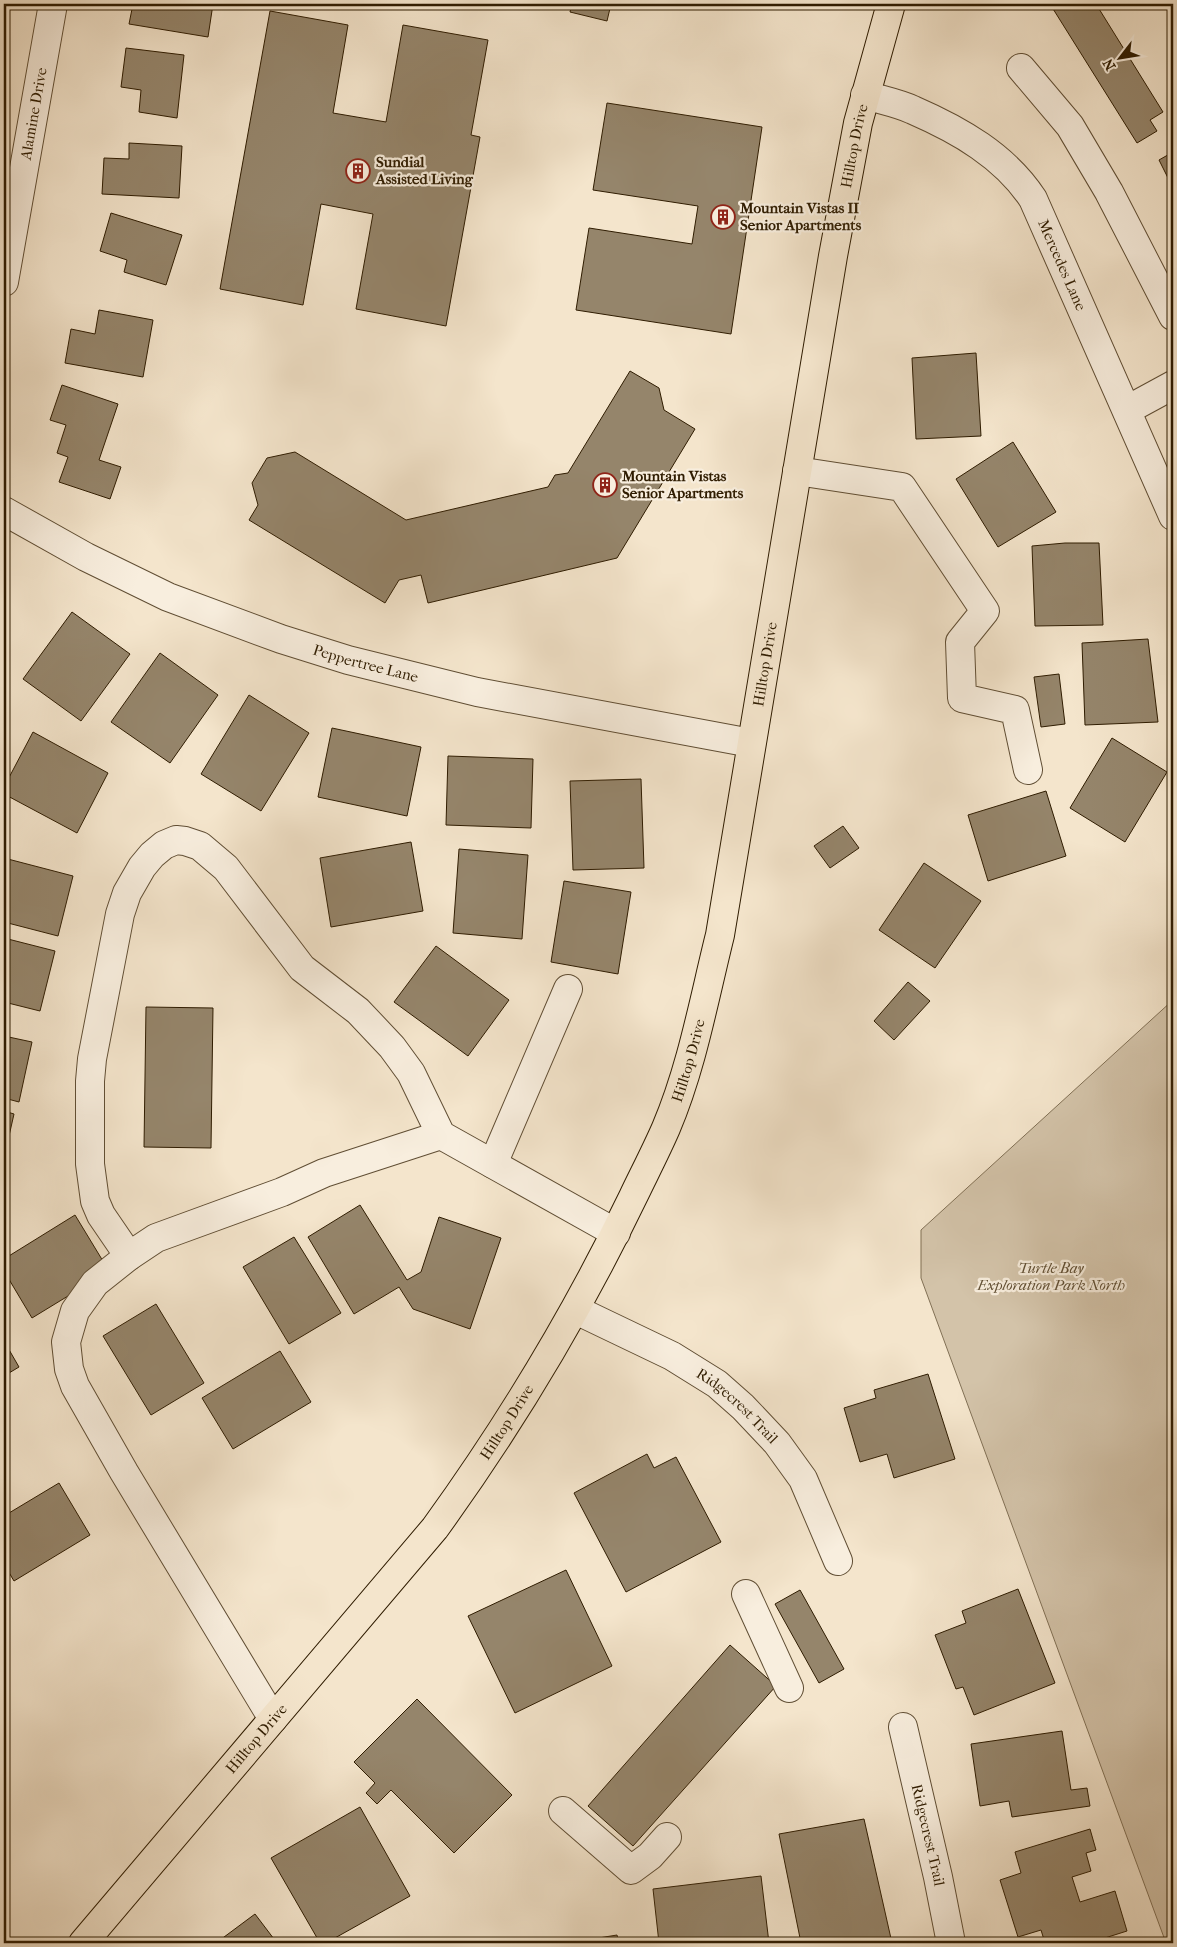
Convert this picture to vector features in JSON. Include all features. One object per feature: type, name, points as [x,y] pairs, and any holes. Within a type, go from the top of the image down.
[{"type":"main road","name":"Hilltop Drive","points":[[83,1943],[435,1528],[475,1473],[512,1417],[576,1310],[616,1233],[666,1127],[695,1037],[720,935],[833,256],[858,123],[891,4]]},
{"type":"street","name":"Alamine Drive","points":[[4,282],[8,230],[53,4]]},
{"type":"street","points":[[1021,68],[1070,126],[1109,192],[1173,316]]},
{"type":"street","name":"Mercedes Lane","points":[[865,95],[912,109],[968,138],[999,159],[1018,177],[1033,198],[1173,516]]},
{"type":"street","points":[[1127,410],[1173,384]]},
{"type":"street","points":[[797,470],[902,487],[985,612],[960,642],[962,698],[1015,710],[1028,770]]},
{"type":"street","name":"Peppertree Lane","points":[[4,511],[86,557],[168,597],[281,639],[340,658],[477,692],[752,743]]},
{"type":"street","points":[[129,1256],[101,1215],[95,1201],[92,1186],[90,1148],[92,1060],[120,914],[127,893],[142,867],[152,855],[164,845],[176,840],[185,840],[200,846],[226,868],[302,968],[358,1011],[392,1047],[411,1073],[441,1135],[616,1233]]},
{"type":"street","points":[[493,1164],[568,988]]},
{"type":"street","points":[[273,1719],[124,1472],[75,1386],[69,1369],[66,1342],[75,1311],[95,1283],[129,1256],[156,1238],[240,1208],[324,1173],[441,1135]]},
{"type":"street","name":"Ridgecrest Trail","points":[[576,1310],[672,1356],[717,1384],[743,1407],[778,1443],[803,1479],[838,1560]]},
{"type":"street","points":[[746,1594],[789,1688]]},
{"type":"street","name":"Ridgecrest Trail","points":[[903,1727],[938,1877],[951,1943]]},
{"type":"street","points":[[563,1811],[631,1870],[650,1856],[667,1837]]},
{"type":"green space","name":"Turtle Bay Exploration Park North","points":[[1173,1000],[1173,1943],[1166,1943],[921,1278],[921,1230]]},
{"type":"building","points":[[133,4],[213,4],[208,37],[129,24]]},
{"type":"building","points":[[572,4],[611,4],[607,21],[570,12]]},
{"type":"building","points":[[1050,4],[1096,4],[1163,112],[1150,120],[1157,131],[1137,143]]},
{"type":"building","name":"Sundial Assisted Living","points":[[270,11],[348,25],[333,113],[386,122],[403,25],[488,40],[471,135],[480,137],[446,326],[356,309],[373,214],[321,204],[303,305],[220,289]]},
{"type":"building","points":[[126,48],[184,55],[177,118],[139,112],[141,90],[121,87]]},
{"type":"building","name":"Mountain Vistas II Senior Apartments","points":[[607,103],[762,127],[731,334],[576,310],[589,228],[692,244],[698,206],[593,190]]},
{"type":"building","points":[[129,143],[182,146],[179,198],[102,194],[104,158],[129,159]]},
{"type":"building","points":[[1173,152],[1173,188],[1159,160]]},
{"type":"building","points":[[111,213],[182,235],[166,285],[124,272],[127,260],[100,251]]},
{"type":"building","points":[[99,310],[153,320],[143,377],[65,363],[71,329],[95,334]]},
{"type":"building","points":[[976,353],[981,436],[916,439],[912,358]]},
{"type":"building","name":"Mountain Vistas Senior Apartments","points":[[630,371],[659,388],[664,410],[695,429],[617,558],[428,603],[421,575],[399,580],[385,603],[249,520],[258,505],[252,483],[267,458],[295,452],[406,520],[548,487],[555,475],[568,473]]},
{"type":"building","points":[[62,385],[118,404],[99,460],[121,467],[110,499],[59,482],[68,457],[57,453],[66,425],[50,420]]},
{"type":"building","points":[[1013,442],[1056,512],[998,547],[956,479]]},
{"type":"building","points":[[1065,543],[1099,543],[1103,625],[1035,626],[1032,546]]},
{"type":"building","points":[[72,612],[130,654],[81,721],[23,679]]},
{"type":"building","points":[[1148,639],[1158,722],[1085,725],[1082,643]]},
{"type":"building","points":[[160,653],[218,695],[170,763],[111,722]]},
{"type":"building","points":[[1059,674],[1065,724],[1041,727],[1034,677]]},
{"type":"building","points":[[249,695],[309,733],[261,811],[201,774]]},
{"type":"building","points":[[332,728],[421,747],[407,816],[318,797]]},
{"type":"building","points":[[33,732],[108,773],[77,833],[4,794],[4,787]]},
{"type":"building","points":[[1112,738],[1167,772],[1125,842],[1070,808]]},
{"type":"building","points":[[448,756],[533,759],[531,828],[446,825]]},
{"type":"building","points":[[641,779],[644,868],[573,870],[570,781]]},
{"type":"building","points":[[1046,791],[1066,856],[988,881],[968,815]]},
{"type":"building","points":[[843,826],[859,848],[830,868],[814,846]]},
{"type":"building","points":[[411,842],[423,911],[331,927],[320,858]]},
{"type":"building","points":[[459,849],[528,855],[522,939],[453,933]]},
{"type":"building","points":[[4,858],[73,876],[58,936],[4,922]]},
{"type":"building","points":[[924,863],[981,901],[935,968],[879,930]]},
{"type":"building","points":[[564,881],[631,892],[618,974],[551,962]]},
{"type":"building","points":[[4,938],[55,951],[40,1011],[4,1002]]},
{"type":"building","points":[[436,946],[509,1000],[468,1056],[394,1002]]},
{"type":"building","points":[[908,982],[930,1001],[894,1040],[874,1021]]},
{"type":"building","points":[[146,1007],[213,1008],[211,1148],[144,1147]]},
{"type":"building","points":[[4,1036],[32,1042],[19,1102],[4,1098]]},
{"type":"building","points":[[4,1111],[14,1114],[4,1158]]},
{"type":"building","points":[[360,1205],[407,1280],[421,1272],[439,1217],[501,1238],[470,1329],[413,1309],[399,1287],[354,1314],[308,1237]]},
{"type":"building","points":[[75,1215],[109,1271],[32,1318],[4,1271],[4,1259]]},
{"type":"building","points":[[294,1237],[341,1313],[289,1344],[243,1267]]},
{"type":"building","points":[[156,1304],[204,1383],[151,1415],[103,1336]]},
{"type":"building","points":[[4,1341],[19,1367],[4,1376]]},
{"type":"building","points":[[280,1351],[311,1402],[233,1449],[202,1398]]},
{"type":"building","points":[[928,1374],[955,1459],[894,1478],[887,1454],[860,1462],[844,1408],[876,1398],[874,1390]]},
{"type":"building","points":[[647,1454],[654,1468],[676,1457],[721,1542],[626,1592],[574,1493]]},
{"type":"building","points":[[59,1483],[90,1535],[14,1581],[4,1564],[4,1516]]},
{"type":"building","points":[[566,1570],[612,1666],[515,1713],[468,1616]]},
{"type":"building","points":[[1018,1589],[1055,1683],[974,1715],[963,1687],[956,1689],[935,1635],[966,1623],[962,1611]]},
{"type":"building","points":[[800,1590],[844,1669],[819,1683],[775,1604]]},
{"type":"building","points":[[730,1645],[776,1686],[633,1846],[588,1806]]},
{"type":"building","points":[[417,1699],[512,1795],[454,1853],[391,1790],[377,1804],[366,1793],[375,1783],[354,1762]]},
{"type":"building","points":[[1062,1731],[1071,1790],[1087,1788],[1090,1806],[1012,1817],[1009,1801],[980,1806],[971,1744]]},
{"type":"building","points":[[360,1807],[410,1896],[326,1943],[320,1943],[271,1858]]},
{"type":"building","points":[[864,1819],[892,1943],[801,1943],[779,1834]]},
{"type":"building","points":[[1090,1829],[1096,1850],[1086,1853],[1091,1871],[1072,1877],[1080,1902],[1115,1891],[1127,1931],[1089,1943],[1045,1943],[1041,1930],[1018,1937],[1000,1880],[1021,1873],[1015,1852]]},
{"type":"building","points":[[761,1876],[769,1943],[659,1943],[653,1889]]},
{"type":"building","points":[[255,1914],[277,1943],[216,1943]]},
{"type":"building","points":[[617,1935],[619,1943],[568,1943]]},
{"type":"place","name":"Sundial Assisted Living","points":[[358,171]]},
{"type":"place","name":"Mountain Vistas II Senior Apartments","points":[[723,217]]},
{"type":"place","name":"Mountain Vistas Senior Apartments","points":[[605,485]]}]
